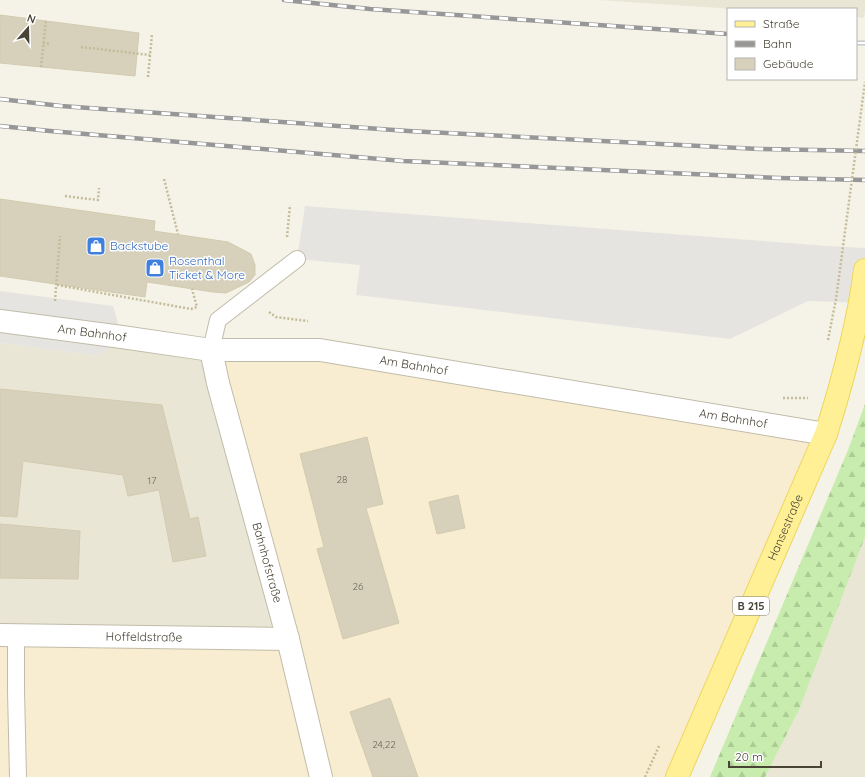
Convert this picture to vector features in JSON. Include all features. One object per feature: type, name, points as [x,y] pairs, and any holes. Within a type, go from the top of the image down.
[{"type":"main road","name":"Hansestraße","points":[[676,777],[826,434],[853,341],[865,270]]},
{"type":"street","name":"Am Bahnhof","points":[[0,321],[211,350],[320,350],[826,434]]},
{"type":"street","name":"Bahnhofstraße","points":[[211,350],[218,383],[288,639],[321,777]]},
{"type":"street","name":"Hoffeldstraße","points":[[8,635],[288,639]]},
{"type":"lane","points":[[211,350],[218,320],[297,260]]},
{"type":"lane","points":[[8,635],[16,691],[18,777]]},
{"type":"path","points":[[41,67],[46,21]]},
{"type":"path","points":[[148,77],[152,34]]},
{"type":"path","points":[[44,43],[51,44]]},
{"type":"path","points":[[81,47],[150,55]]},
{"type":"path","points":[[828,340],[836,299],[865,82]]},
{"type":"path","points":[[164,179],[178,234]]},
{"type":"path","points":[[65,196],[98,200],[99,188]]},
{"type":"path","points":[[57,276],[60,236]]},
{"type":"path","points":[[57,285],[191,309],[197,307],[192,289]]},
{"type":"shaded area","points":[[598,0],[865,0],[864,18],[857,17],[857,8],[727,9]]},
{"type":"shaded area","points":[[305,206],[865,248],[865,303],[808,301],[730,339],[356,295],[360,265],[297,259]]},
{"type":"shaded area","points":[[0,291],[113,306],[122,337],[100,356],[0,343]]},
{"type":"shaded area","points":[[122,337],[211,350],[288,639],[0,635],[0,343],[100,356]]},
{"type":"shaded area","points":[[211,350],[320,350],[826,434],[677,777],[0,777],[0,635],[287,639]]},
{"type":"shaded area","points":[[865,537],[865,777],[765,777],[799,710]]},
{"type":"green space","points":[[865,404],[865,537],[799,710],[765,777],[710,777],[848,450]]},
{"type":"building","points":[[0,15],[139,33],[135,76],[0,63]]},
{"type":"building","points":[[0,199],[155,221],[154,231],[228,242],[251,254],[255,265],[255,275],[249,282],[226,293],[147,282],[145,297],[0,276]]},
{"type":"building","points":[[0,389],[162,405],[190,519],[198,517],[206,556],[173,562],[159,490],[128,496],[123,475],[23,461],[17,517],[0,516]]},
{"type":"building","points":[[367,437],[383,504],[366,508],[399,623],[343,639],[317,549],[324,547],[300,454]]},
{"type":"building","points":[[458,495],[465,528],[437,534],[429,502]]},
{"type":"building","points":[[0,524],[80,531],[78,579],[0,578]]},
{"type":"building","points":[[390,698],[418,777],[373,777],[350,712]]},
{"type":"railway","points":[[284,0],[370,9],[727,34]]},
{"type":"railway","points":[[857,43],[865,43]]},
{"type":"railway","points":[[0,99],[61,106],[408,131],[759,149],[865,151]]},
{"type":"railway","points":[[0,126],[403,161],[779,178],[865,180]]},
{"type":"place","name":"Backstube","points":[[96,246]]},
{"type":"place","name":"Rosenthal Ticket & More","points":[[155,268]]}]
